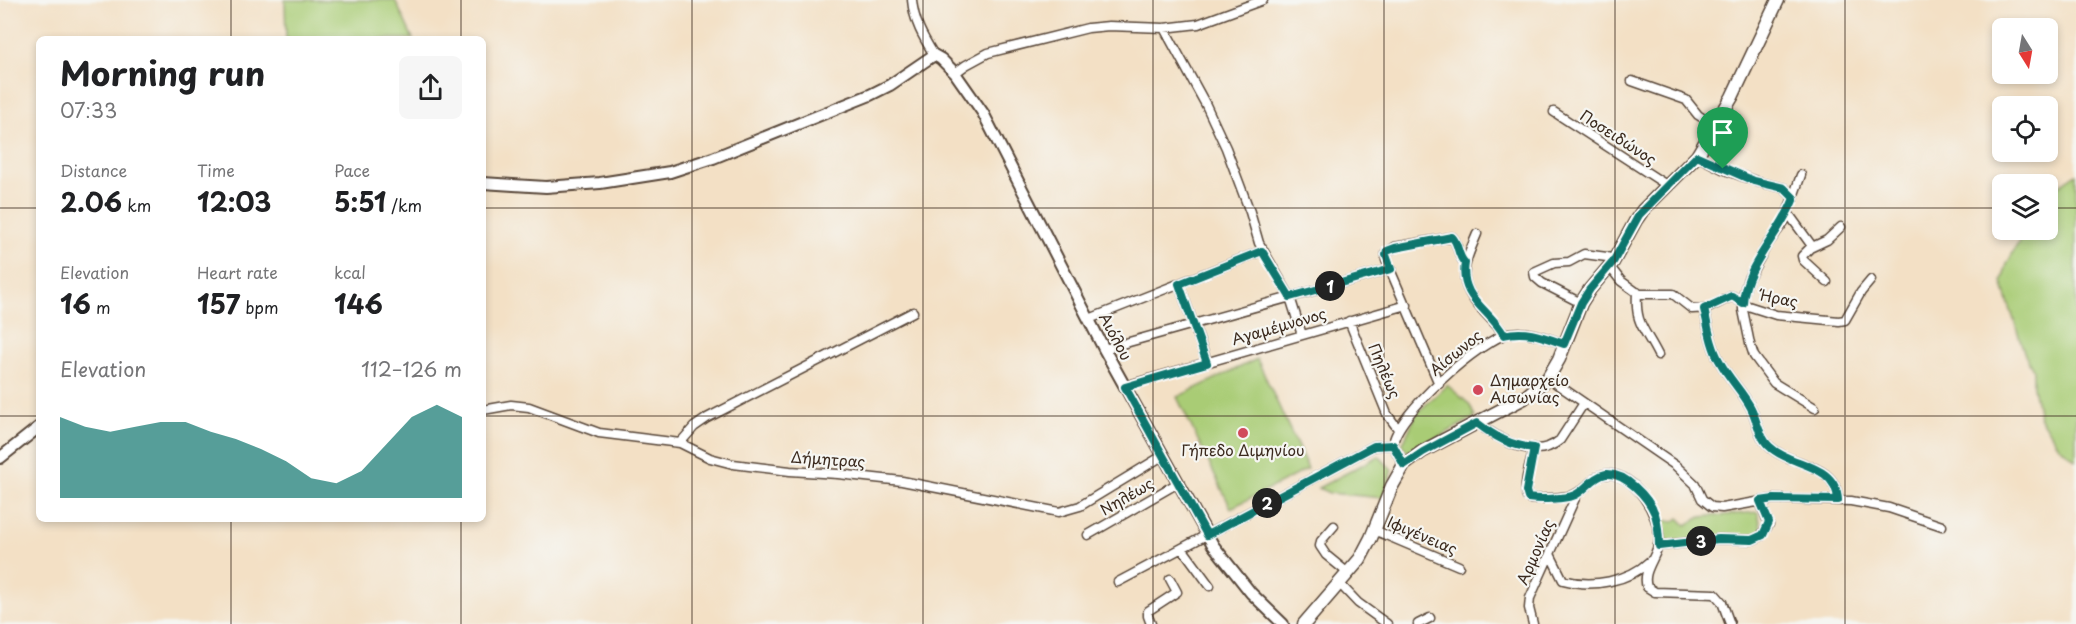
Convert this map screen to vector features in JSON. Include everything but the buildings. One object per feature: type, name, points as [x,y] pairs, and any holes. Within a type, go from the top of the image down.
[{"type":"main road","points":[[1304,624],[1367,548],[1392,486],[1404,465],[1423,452],[1524,398],[1548,378],[1554,369],[1581,303],[1612,263],[1639,215],[1697,156],[1732,97],[1778,0]]},
{"type":"street","points":[[486,183],[546,188],[644,177],[683,168],[870,95],[890,85],[934,55],[918,28],[912,0]]},
{"type":"street","points":[[955,73],[988,53],[1088,28],[1109,26],[1164,28],[1198,24],[1263,0]]},
{"type":"street","points":[[1164,28],[1206,105],[1226,148],[1262,251],[1290,297],[1302,335]]},
{"type":"street","name":"Αιόλου","points":[[934,55],[955,73],[983,113],[1104,349],[1207,535],[1239,579],[1283,624]]},
{"type":"street","points":[[1632,81],[1686,100],[1698,115],[1715,126]]},
{"type":"street","name":"Ποσειδώνος","points":[[1554,112],[1668,186]]},
{"type":"street","points":[[1697,156],[1754,181],[1784,188],[1794,198]]},
{"type":"street","points":[[1801,175],[1788,213],[1748,279],[1743,303],[1744,317],[1754,356],[1774,383],[1815,408]]},
{"type":"street","points":[[1788,213],[1812,246]]},
{"type":"street","points":[[1827,282],[1803,260],[1803,254],[1812,246],[1827,240],[1841,227]]},
{"type":"street","points":[[1477,234],[1465,263],[1464,278],[1467,288],[1482,311],[1504,335]]},
{"type":"street","points":[[1439,384],[1386,257],[1387,251],[1452,237],[1465,263]]},
{"type":"street","points":[[1089,320],[1262,251]]},
{"type":"street","points":[[1581,303],[1542,283],[1535,277],[1534,272],[1554,264],[1569,262],[1584,254],[1607,257],[1621,281],[1637,292],[1643,295],[1673,294],[1688,307],[1704,309],[1719,361],[1751,407],[1767,445],[1775,451],[1815,468],[1829,478],[1836,485],[1838,500]]},
{"type":"street","points":[[1104,349],[1391,269]]},
{"type":"street","name":"Ήρας","points":[[1704,309],[1732,296],[1755,309],[1783,316],[1843,321],[1871,280]]},
{"type":"street","points":[[1179,284],[1207,363]]},
{"type":"street","points":[[1637,292],[1636,314],[1658,355]]},
{"type":"street","name":"Αγαμέμνονος","points":[[1125,387],[1407,304]]},
{"type":"street","points":[[680,443],[694,427],[714,414],[913,312]]},
{"type":"street","name":"Πηλέως","points":[[1349,321],[1387,414],[1398,429]]},
{"type":"street","name":"Αίσωνος","points":[[1393,445],[1398,429],[1410,412],[1481,347],[1504,335],[1518,332],[1530,333],[1564,344]]},
{"type":"street","points":[[1548,378],[1625,429],[1683,472],[1695,484],[1702,499],[1709,506],[1722,508],[1774,499],[1838,500],[1889,508],[1942,526]]},
{"type":"street","points":[[1477,423],[1513,445],[1534,448],[1551,446],[1560,440],[1584,403]]},
{"type":"street","name":"Δήμητρας","points":[[486,409],[511,405],[529,407],[598,433],[680,443],[710,458],[733,464],[902,481],[1059,512],[1080,506],[1164,455]]},
{"type":"street","points":[[0,458],[36,429]]},
{"type":"street","points":[[1118,582],[1374,446],[1393,445],[1404,465]]},
{"type":"street","points":[[1534,448],[1526,484],[1527,497],[1531,499],[1577,494],[1599,476],[1608,474],[1626,481],[1645,498],[1653,510],[1658,525],[1657,550],[1645,577],[1649,590],[1715,594],[1722,602],[1730,624]]},
{"type":"street","name":"Νηλέως","points":[[1088,535],[1179,483]]},
{"type":"street","name":"Αρμονίας","points":[[1533,624],[1529,601],[1577,494]]},
{"type":"street","points":[[1550,554],[1563,579],[1590,582],[1610,581],[1632,575],[1641,569],[1657,550],[1719,539],[1759,538],[1765,532],[1769,522],[1760,501]]},
{"type":"street","points":[[1334,526],[1321,541],[1320,546],[1326,555],[1348,573]]},
{"type":"street","name":"Ιφιγένειας","points":[[1374,531],[1459,566]]},
{"type":"street","points":[[1182,548],[1209,586]]},
{"type":"street","points":[[1151,624],[1148,611],[1177,592],[1170,579]]},
{"type":"street","points":[[1340,583],[1358,603],[1387,624]]},
{"type":"street","points":[[1418,624],[1430,618]]},
{"type":"green space","points":[[285,0],[395,0],[412,36],[286,36]]},
{"type":"green space","points":[[2076,174],[2076,460],[2059,446],[2039,417],[2033,387],[2033,369],[2025,355],[2002,281],[2007,264],[2020,240],[2058,240],[2058,186]]},
{"type":"green space","name":"Γήπεδο Διμηνίου","points":[[1257,359],[1308,469],[1231,508],[1177,397]]},
{"type":"green space","points":[[1447,385],[1469,404],[1475,417],[1412,452],[1407,451],[1402,445],[1417,413]]},
{"type":"green space","points":[[1379,456],[1392,470],[1383,498],[1329,493],[1318,488]]},
{"type":"green space","points":[[1758,512],[1762,533],[1756,538],[1667,541],[1662,520],[1674,522],[1679,518],[1686,525],[1701,517]]},
{"type":"place","name":"Δημαρχείο Αισωνίας","points":[[1478,390]]},
{"type":"place","name":"Γήπεδο Διμηνίου","points":[[1243,433]]},
{"type":"route","points":[[1697,156],[1723,169],[1758,182],[1777,185],[1787,190],[1794,198],[1784,222],[1767,245],[1748,279],[1743,303],[1732,296],[1704,309],[1716,354],[1721,365],[1751,407],[1767,445],[1775,451],[1815,468],[1829,478],[1836,485],[1838,500],[1774,499],[1760,501],[1769,522],[1765,532],[1759,538],[1752,540],[1719,539],[1659,546],[1658,525],[1649,503],[1626,481],[1608,474],[1599,476],[1574,495],[1528,498],[1527,477],[1534,448],[1513,445],[1477,423],[1404,465],[1393,445],[1374,446],[1207,535],[1125,387],[1207,363],[1179,284],[1262,251],[1290,297],[1391,269],[1386,255],[1387,251],[1395,248],[1454,237],[1461,259],[1465,263],[1464,278],[1467,288],[1482,311],[1504,335],[1518,332],[1530,333],[1564,344],[1581,303],[1602,274],[1610,267],[1643,210],[1697,156]]}]
